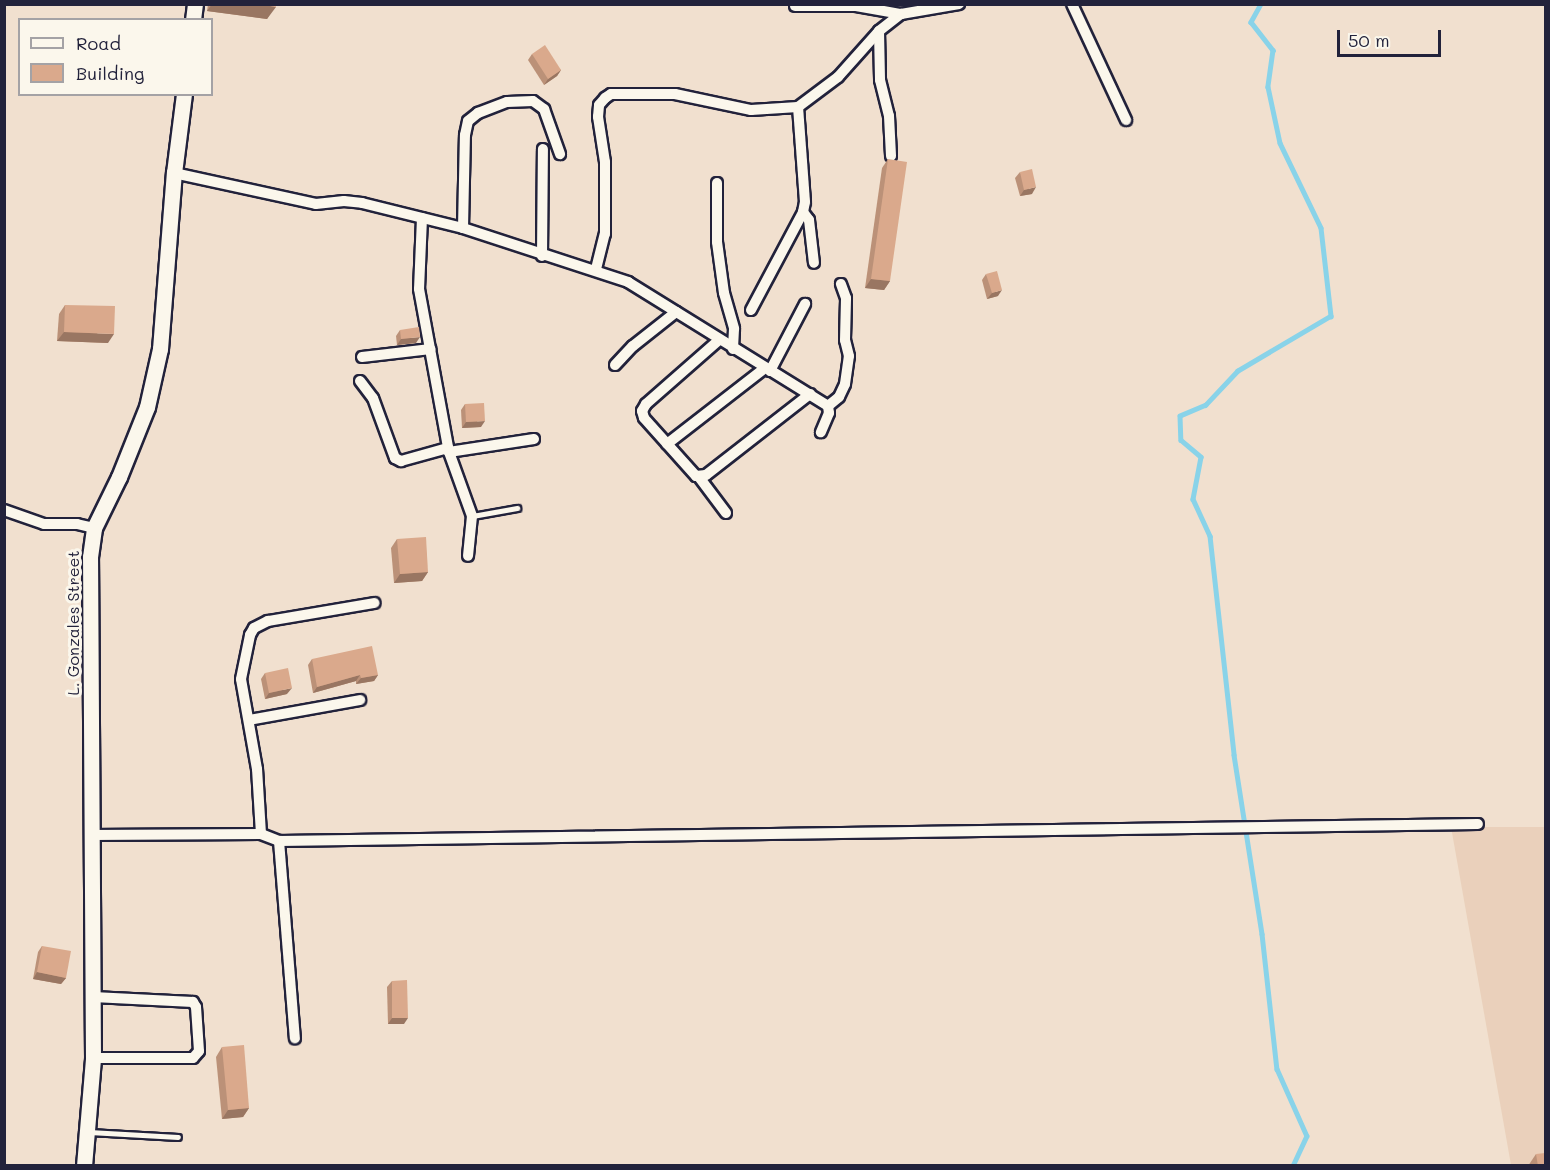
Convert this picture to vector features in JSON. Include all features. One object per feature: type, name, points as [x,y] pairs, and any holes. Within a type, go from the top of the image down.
[{"type":"street","points":[[795,6],[856,6],[901,14],[959,4]]},
{"type":"street","points":[[1072,4],[1126,120]]},
{"type":"street","points":[[596,269],[605,234],[604,162],[598,117],[600,105],[605,98],[611,94],[675,94],[751,110],[798,107],[838,78],[879,31],[901,14]]},
{"type":"street","points":[[879,31],[880,80],[889,116],[891,156]]},
{"type":"street","name":"L. Gonzales Street","points":[[84,1166],[93,1058],[90,557],[94,528],[119,477],[147,406],[157,361],[174,173],[184,96]]},
{"type":"street","points":[[463,228],[465,135],[468,121],[478,113],[507,102],[533,101],[544,109],[560,154]]},
{"type":"street","points":[[751,310],[803,212],[805,202],[798,107]]},
{"type":"street","points":[[542,256],[543,149]]},
{"type":"street","points":[[174,173],[316,204],[344,201],[362,203],[463,228],[542,256],[596,269],[628,282],[828,406]]},
{"type":"street","points":[[717,183],[717,242],[724,293],[734,329],[733,349]]},
{"type":"street","points":[[803,212],[809,220],[814,263]]},
{"type":"street","points":[[422,218],[419,289],[449,450],[472,516],[468,556]]},
{"type":"street","points":[[821,432],[828,413],[828,406],[839,396],[845,384],[849,356],[845,340],[846,298],[841,284]]},
{"type":"street","points":[[667,444],[768,370],[805,304]]},
{"type":"street","points":[[615,365],[633,346],[676,312]]},
{"type":"street","points":[[719,340],[643,407],[644,418],[693,474],[699,477],[726,513]]},
{"type":"street","points":[[362,357],[431,350]]},
{"type":"street","points":[[360,381],[373,398],[395,458],[401,461],[449,450],[534,439]]},
{"type":"street","points":[[699,477],[706,475],[810,394]]},
{"type":"street","points":[[4,510],[44,524],[77,524],[94,528]]},
{"type":"street","points":[[261,834],[257,769],[249,720],[243,704],[241,680],[246,644],[254,628],[268,621],[374,603]]},
{"type":"street","points":[[249,720],[360,700]]},
{"type":"street","points":[[90,835],[261,834],[279,841],[1478,824]]},
{"type":"street","points":[[279,841],[295,1038]]},
{"type":"street","points":[[93,997],[193,1002],[196,1007],[199,1051],[193,1058],[93,1058]]},
{"type":"lane","points":[[472,516],[517,508]]},
{"type":"lane","points":[[87,1132],[178,1137]]},
{"type":"shaded area","points":[[1451,827],[1545,827],[1545,1165],[1511,1165]]},
{"type":"building","points":[[258,4],[276,4],[276,7]]},
{"type":"building","points":[[545,45],[561,70],[548,79],[532,54]]},
{"type":"building","points":[[888,159],[907,162],[890,281],[871,279]]},
{"type":"building","points":[[1032,169],[1036,187],[1024,190],[1020,172]]},
{"type":"building","points":[[997,271],[1002,290],[992,293],[986,274]]},
{"type":"building","points":[[65,305],[115,306],[114,334],[64,332]]},
{"type":"building","points":[[419,327],[420,337],[401,339],[400,330]]},
{"type":"building","points":[[484,403],[485,421],[466,422],[465,404]]},
{"type":"building","points":[[426,537],[428,572],[400,574],[397,539]]},
{"type":"building","points":[[372,646],[378,675],[361,678],[360,675],[317,687],[312,659]]},
{"type":"building","points":[[288,668],[292,688],[269,693],[265,673]]},
{"type":"building","points":[[42,946],[71,951],[66,978],[37,972]]},
{"type":"building","points":[[407,980],[408,1018],[392,1018],[392,981]]},
{"type":"building","points":[[244,1045],[249,1108],[228,1110],[222,1047]]},
{"type":"building","points":[[1545,1153],[1545,1166],[1538,1166],[1536,1154]]},
{"type":"waterway","points":[[1261,4],[1251,22],[1273,50],[1268,87],[1280,143],[1321,228],[1331,316],[1238,371],[1206,405],[1180,416],[1181,440],[1201,457],[1193,499],[1210,536],[1234,755],[1262,934],[1277,1069],[1307,1136],[1293,1166]]}]
